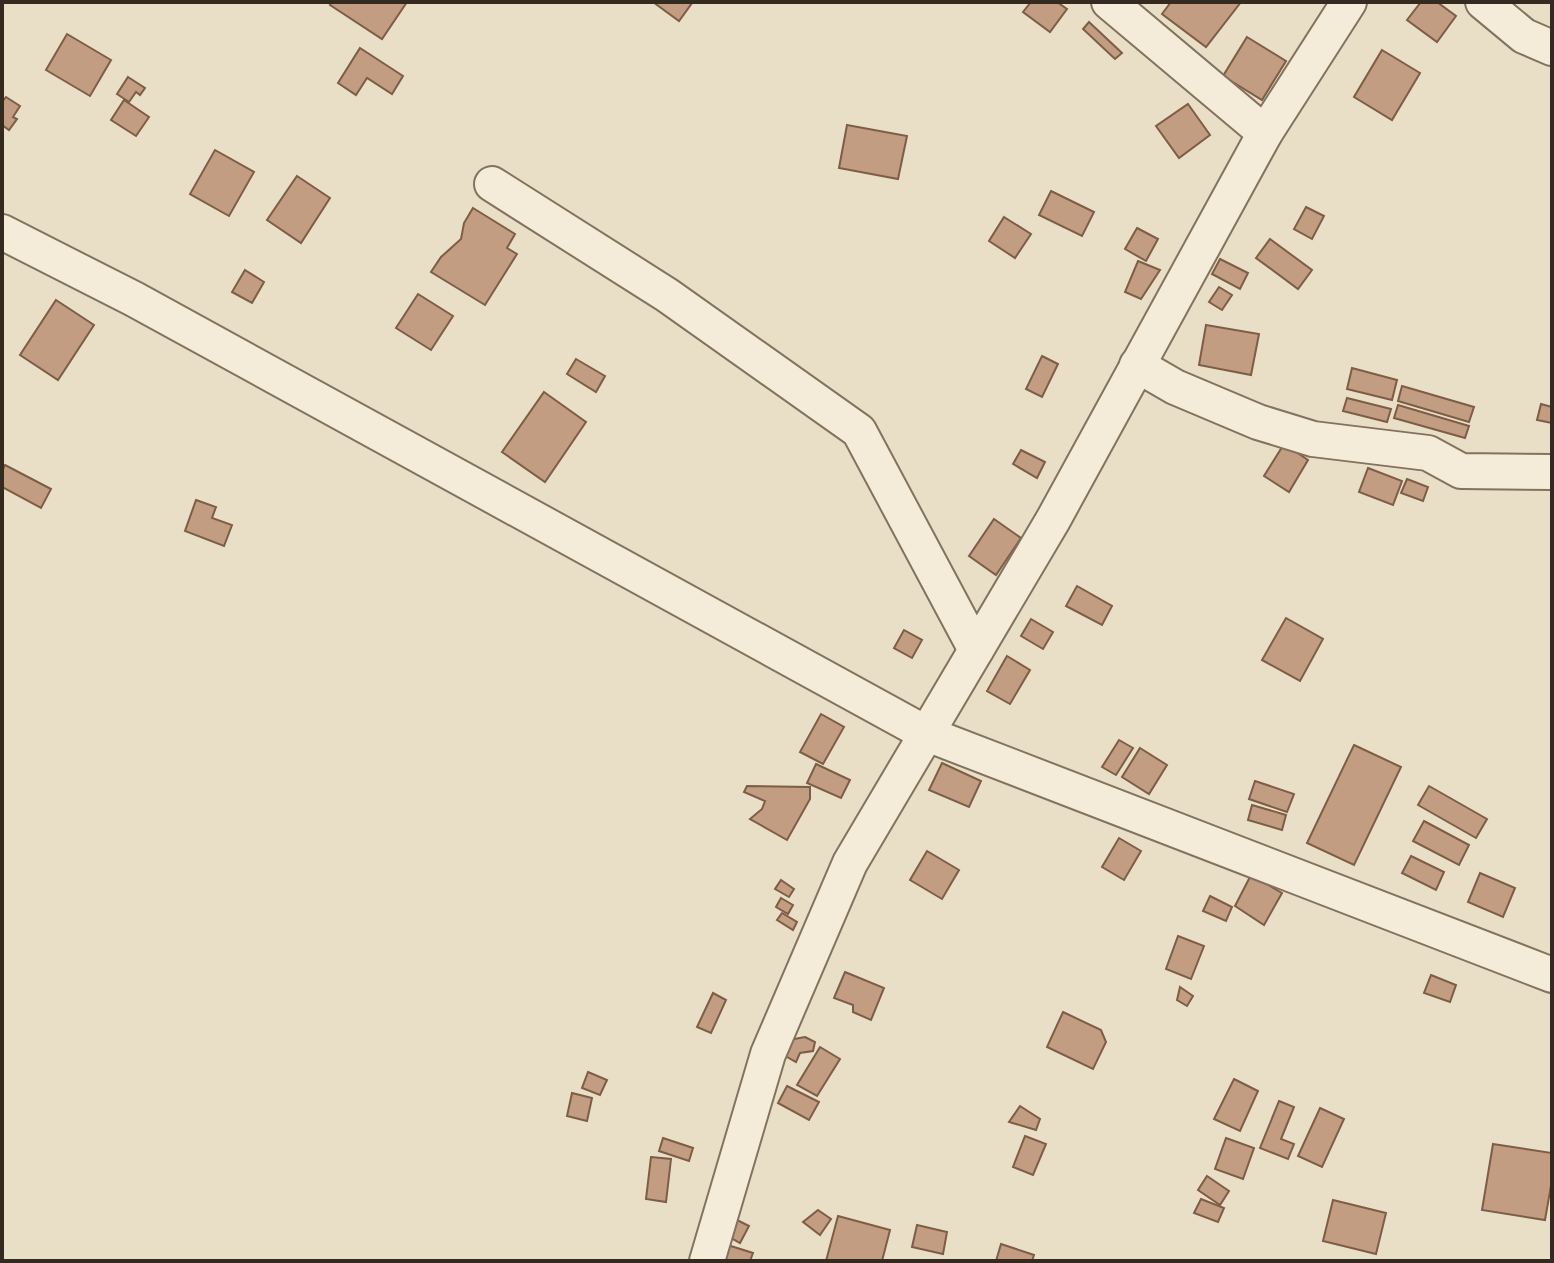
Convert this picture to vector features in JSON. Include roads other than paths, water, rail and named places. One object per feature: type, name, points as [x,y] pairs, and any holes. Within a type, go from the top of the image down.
[{"type":"street","points":[[1109,2],[1265,133]]},
{"type":"street","points":[[707,1261],[768,1054],[850,863],[1053,520],[1265,133],[1349,2]]},
{"type":"street","points":[[1483,2],[1524,36],[1552,48]]},
{"type":"street","points":[[492,184],[667,295],[859,431],[976,650]]},
{"type":"street","points":[[2,232],[134,299],[927,734],[1552,975]]},
{"type":"street","points":[[1137,365],[1175,387],[1258,422],[1313,439],[1428,453],[1461,471],[1552,472]]}]
